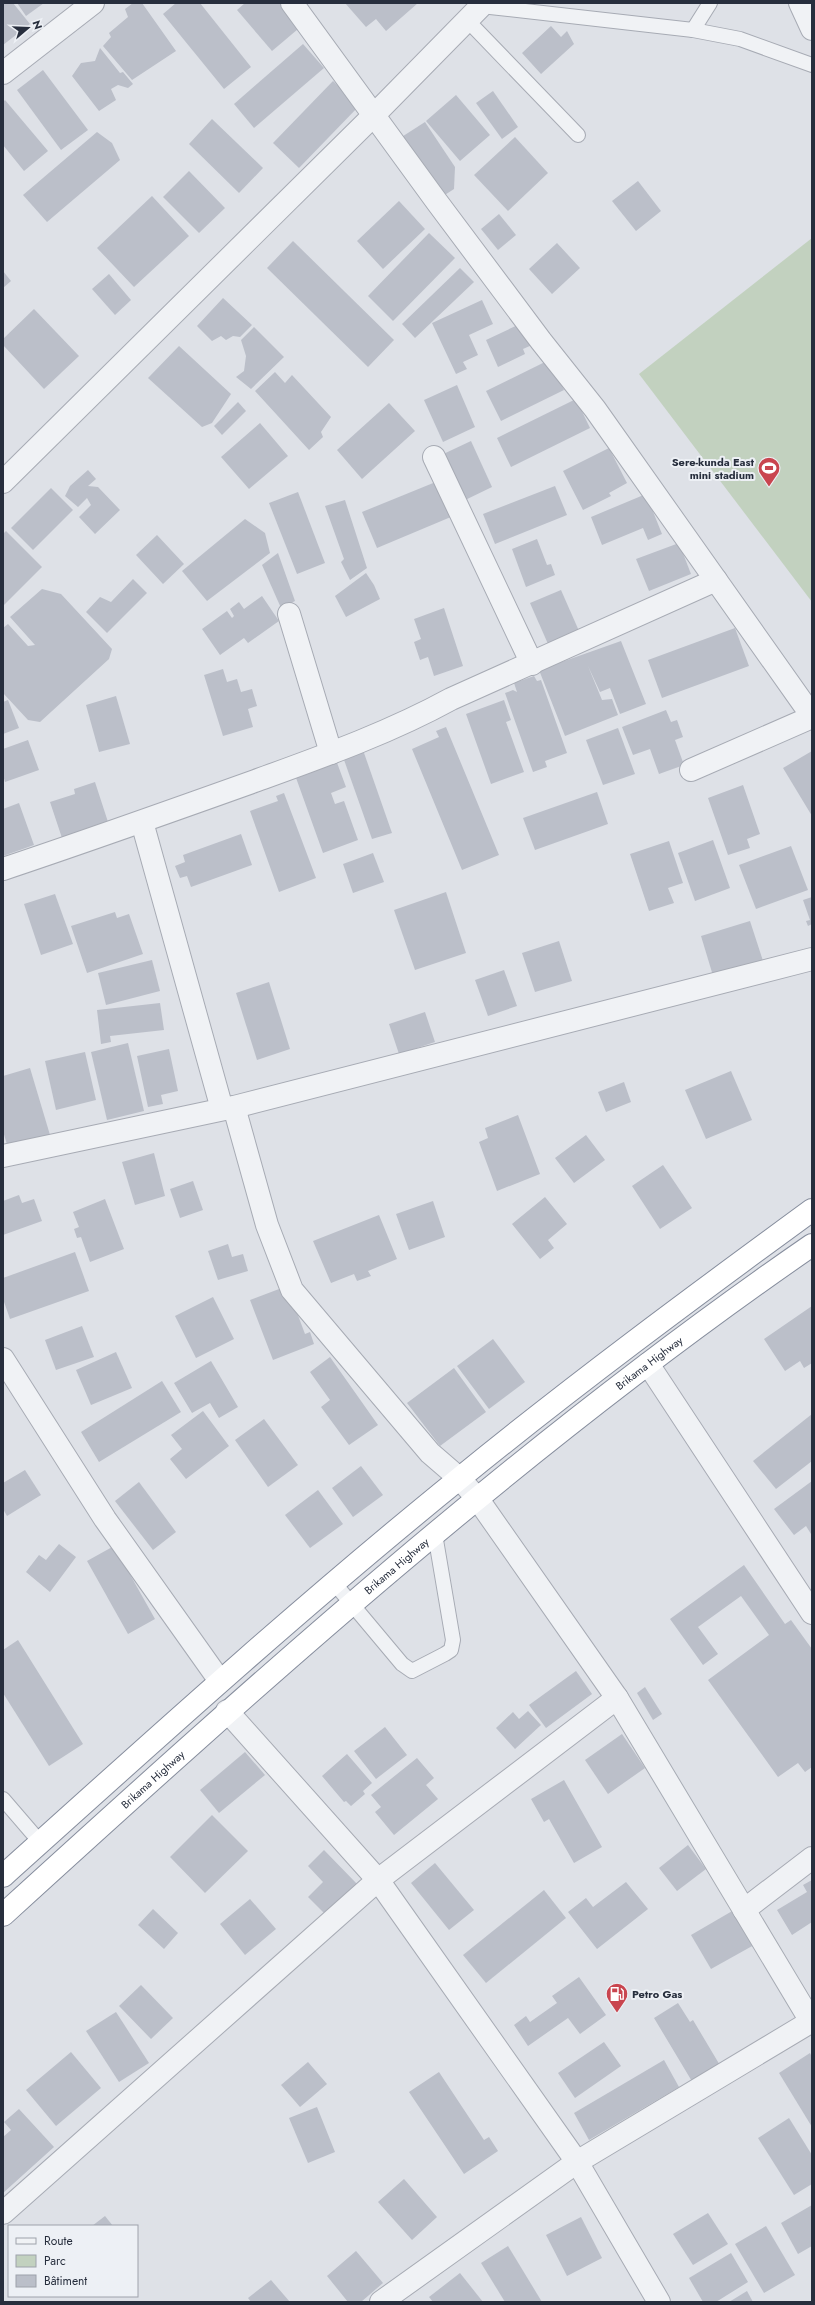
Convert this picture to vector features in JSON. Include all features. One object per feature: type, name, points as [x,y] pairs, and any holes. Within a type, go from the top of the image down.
[{"type":"highway","points":[[3,1876],[220,1681],[459,1478],[655,1326],[812,1210]]},
{"type":"highway","name":"Brikama Highway","points":[[3,1915],[227,1711],[477,1498],[728,1303],[812,1245]]},
{"type":"street","points":[[3,73],[93,3]]},
{"type":"street","points":[[292,3],[373,116],[536,335],[595,409],[812,716],[690,770]]},
{"type":"street","points":[[800,3],[812,28]]},
{"type":"street","points":[[3,482],[373,116],[477,10]]},
{"type":"street","points":[[434,457],[532,664]]},
{"type":"street","points":[[3,869],[142,822],[331,753],[419,717],[451,699],[532,664],[716,580]]},
{"type":"street","points":[[289,614],[331,753]]},
{"type":"street","points":[[142,822],[228,1108],[267,1225],[292,1290],[430,1453],[459,1478],[477,1498],[617,1698],[812,2022],[577,2162],[381,2302]]},
{"type":"street","points":[[3,1156],[228,1108],[812,959]]},
{"type":"street","points":[[3,1360],[105,1519],[220,1681]]},
{"type":"street","points":[[648,1364],[812,1613]]},
{"type":"street","points":[[3,2212],[378,1880],[617,1698]]},
{"type":"street","points":[[227,1711],[378,1880],[577,2162],[659,2302]]},
{"type":"street","points":[[744,1910],[812,1858]]},
{"type":"lane","points":[[693,30],[710,3]]},
{"type":"lane","points":[[477,10],[693,30],[740,39],[812,66]]},
{"type":"lane","points":[[477,10],[578,135]]},
{"type":"lane","points":[[335,1584],[406,1669],[412,1671],[451,1650],[453,1640],[435,1534]]},
{"type":"lane","points":[[3,1799],[40,1842]]},
{"type":"green space","name":"Sere-kunda East mini stadium","points":[[812,238],[812,602],[639,374]]},
{"type":"building","points":[[3,3],[13,3],[30,24],[3,45]]},
{"type":"building","points":[[17,3],[44,3],[26,16]]},
{"type":"building","points":[[133,3],[142,3],[176,51],[132,80],[103,46],[111,37],[109,33],[128,17],[125,9]]},
{"type":"building","points":[[176,3],[200,3],[251,67],[224,89],[163,14]]},
{"type":"building","points":[[245,3],[287,3],[304,24],[272,51],[237,10]]},
{"type":"building","points":[[345,3],[418,3],[386,31],[376,19],[366,27]]},
{"type":"building","points":[[551,26],[561,37],[567,31],[574,44],[541,74],[522,53]]},
{"type":"building","points":[[303,44],[324,68],[254,128],[234,104]]},
{"type":"building","points":[[100,48],[120,73],[123,72],[133,84],[128,88],[118,85],[111,89],[116,100],[99,111],[72,76],[81,63],[95,61]]},
{"type":"building","points":[[43,70],[88,130],[61,150],[17,90]]},
{"type":"building","points":[[333,81],[359,106],[299,168],[273,143]]},
{"type":"building","points":[[493,91],[518,127],[502,139],[476,103]]},
{"type":"building","points":[[456,95],[490,135],[460,161],[426,121]]},
{"type":"building","points":[[5,100],[48,151],[24,171],[3,145],[3,102]]},
{"type":"building","points":[[212,119],[263,168],[239,193],[189,144]]},
{"type":"building","points":[[425,122],[455,167],[454,189],[437,200],[397,140]]},
{"type":"building","points":[[97,132],[112,143],[120,160],[47,222],[23,195]]},
{"type":"building","points":[[515,137],[548,173],[508,211],[474,175]]},
{"type":"building","points":[[189,171],[225,208],[199,233],[163,197]]},
{"type":"building","points":[[638,181],[661,211],[636,231],[612,201]]},
{"type":"building","points":[[152,196],[189,236],[134,287],[97,248]]},
{"type":"building","points":[[399,201],[425,229],[383,269],[357,241]]},
{"type":"building","points":[[499,214],[516,235],[498,250],[481,229]]},
{"type":"building","points":[[429,233],[455,258],[393,321],[368,296]]},
{"type":"building","points":[[293,241],[394,340],[368,367],[267,268]]},
{"type":"building","points":[[557,243],[580,268],[552,294],[529,269]]},
{"type":"building","points":[[460,268],[474,282],[415,338],[402,324]]},
{"type":"building","points":[[3,271],[11,281],[3,288]]},
{"type":"building","points":[[109,274],[131,300],[115,315],[92,289]]},
{"type":"building","points":[[223,298],[252,325],[240,337],[233,336],[226,340],[221,336],[212,341],[197,326]]},
{"type":"building","points":[[482,300],[493,324],[469,335],[478,355],[463,362],[467,369],[456,374],[432,323]]},
{"type":"building","points":[[34,309],[79,356],[44,389],[3,345],[3,339]]},
{"type":"building","points":[[522,323],[532,345],[523,349],[525,354],[498,367],[486,340]]},
{"type":"building","points":[[254,327],[284,357],[251,389],[236,377],[244,371],[246,356],[241,340]]},
{"type":"building","points":[[179,346],[231,394],[212,423],[202,427],[148,378]]},
{"type":"building","points":[[549,360],[564,390],[501,421],[486,391]]},
{"type":"building","points":[[275,372],[285,383],[292,375],[331,417],[321,432],[323,437],[309,450],[255,391]]},
{"type":"building","points":[[457,385],[475,427],[443,442],[424,400]]},
{"type":"building","points":[[576,399],[590,428],[511,467],[497,438]]},
{"type":"building","points":[[238,402],[246,411],[222,435],[214,426]]},
{"type":"building","points":[[389,403],[415,431],[362,479],[337,450]]},
{"type":"building","points":[[260,423],[288,456],[249,489],[221,457]]},
{"type":"building","points":[[471,441],[492,487],[459,503],[437,457]]},
{"type":"building","points":[[609,448],[627,483],[609,493],[611,496],[583,510],[563,471]]},
{"type":"building","points":[[88,470],[96,479],[88,486],[98,487],[120,510],[95,534],[79,517],[91,505],[87,498],[78,507],[65,496],[70,486]]},
{"type":"building","points":[[443,479],[458,514],[377,548],[362,512]]},
{"type":"building","points":[[555,486],[567,515],[495,544],[483,514]]},
{"type":"building","points":[[51,488],[73,510],[33,550],[11,528]]},
{"type":"building","points":[[298,492],[325,563],[297,574],[269,503]]},
{"type":"building","points":[[646,494],[662,534],[648,540],[643,528],[602,545],[591,517]]},
{"type":"building","points":[[345,500],[367,568],[350,580],[341,562],[344,559],[325,506]]},
{"type":"building","points":[[245,519],[265,533],[270,553],[207,601],[182,571]]},
{"type":"building","points":[[6,531],[42,567],[3,606],[3,534]]},
{"type":"building","points":[[157,535],[184,564],[163,584],[136,555]]},
{"type":"building","points":[[537,539],[547,565],[551,564],[555,575],[526,587],[512,549]]},
{"type":"building","points":[[679,543],[691,574],[649,591],[636,559]]},
{"type":"building","points":[[278,553],[295,601],[281,608],[262,565]]},
{"type":"building","points":[[366,573],[374,585],[380,599],[346,617],[335,596]]},
{"type":"building","points":[[133,579],[147,593],[107,633],[86,612],[100,597],[111,602]]},
{"type":"building","points":[[42,589],[61,594],[112,649],[109,659],[40,722],[28,720],[3,693],[3,628],[8,624],[28,646],[35,645],[10,617]]},
{"type":"building","points":[[561,590],[579,631],[548,644],[530,603]]},
{"type":"building","points":[[262,596],[279,621],[248,643],[244,638],[220,655],[202,629],[227,611],[232,618],[234,616],[230,609],[239,602],[244,609]]},
{"type":"building","points":[[444,608],[463,666],[434,676],[428,657],[420,660],[414,642],[421,639],[414,619]]},
{"type":"building","points":[[735,628],[749,666],[662,698],[648,660]]},
{"type":"building","points":[[621,641],[646,704],[620,714],[610,688],[600,692],[588,666],[602,700],[612,699],[618,715],[565,736],[539,670]]},
{"type":"building","points":[[223,669],[227,682],[237,679],[241,692],[252,689],[257,706],[248,709],[253,727],[223,736],[204,675]]},
{"type":"building","points":[[534,676],[537,681],[541,680],[567,753],[545,761],[547,767],[533,772],[505,693],[513,690],[517,692],[514,683]]},
{"type":"building","points":[[116,696],[130,744],[99,752],[86,705]]},
{"type":"building","points":[[8,700],[19,728],[3,734],[3,702]]},
{"type":"building","points":[[504,700],[511,720],[506,722],[524,772],[491,784],[466,714]]},
{"type":"building","points":[[666,710],[671,722],[677,720],[683,737],[675,740],[684,765],[659,774],[650,749],[633,755],[622,727]]},
{"type":"building","points":[[446,727],[499,855],[462,870],[412,749],[439,737],[436,731]]},
{"type":"building","points":[[618,728],[635,774],[603,785],[586,740]]},
{"type":"building","points":[[28,740],[39,770],[5,782],[3,775],[3,749]]},
{"type":"building","points":[[363,750],[392,833],[372,839],[343,757]]},
{"type":"building","points":[[812,751],[812,816],[783,768]]},
{"type":"building","points":[[336,760],[346,787],[331,793],[335,804],[344,801],[358,840],[323,853],[295,775]]},
{"type":"building","points":[[95,782],[108,822],[62,838],[50,802],[75,794],[74,789]]},
{"type":"building","points":[[743,785],[760,834],[747,839],[750,848],[728,855],[708,798]]},
{"type":"building","points":[[597,792],[608,824],[535,850],[523,818]]},
{"type":"building","points":[[284,793],[316,878],[279,892],[250,811],[278,801],[276,796]]},
{"type":"building","points":[[19,803],[34,845],[3,856],[3,809]]},
{"type":"building","points":[[241,834],[252,865],[191,887],[187,876],[180,878],[175,866],[185,862],[183,855]]},
{"type":"building","points":[[713,840],[730,888],[695,901],[678,853]]},
{"type":"building","points":[[669,841],[683,883],[668,888],[674,903],[649,911],[630,854]]},
{"type":"building","points":[[791,846],[808,890],[756,909],[739,865]]},
{"type":"building","points":[[373,853],[384,882],[353,893],[343,864]]},
{"type":"building","points":[[446,892],[466,953],[415,970],[394,910]]},
{"type":"building","points":[[55,894],[73,944],[41,955],[24,904]]},
{"type":"building","points":[[812,897],[812,924],[808,926],[806,921],[810,920],[803,900]]},
{"type":"building","points":[[115,912],[117,918],[129,914],[143,954],[87,973],[71,926]]},
{"type":"building","points":[[750,921],[764,964],[714,979],[701,936]]},
{"type":"building","points":[[559,941],[572,981],[535,992],[522,953]]},
{"type":"building","points":[[152,960],[160,991],[106,1005],[98,973]]},
{"type":"building","points":[[504,970],[517,1006],[488,1016],[475,980]]},
{"type":"building","points":[[269,982],[290,1049],[257,1060],[236,993]]},
{"type":"building","points":[[160,1003],[164,1030],[110,1036],[111,1042],[101,1044],[97,1010]]},
{"type":"building","points":[[425,1012],[435,1042],[399,1054],[389,1024]]},
{"type":"building","points":[[128,1043],[144,1111],[107,1120],[91,1052]]},
{"type":"building","points":[[169,1049],[178,1091],[161,1095],[163,1104],[148,1107],[137,1056]]},
{"type":"building","points":[[85,1052],[96,1100],[56,1110],[45,1061]]},
{"type":"building","points":[[30,1068],[50,1135],[8,1148],[3,1131],[3,1076]]},
{"type":"building","points":[[731,1071],[752,1120],[706,1139],[685,1090]]},
{"type":"building","points":[[624,1082],[631,1102],[606,1112],[598,1092]]},
{"type":"building","points":[[518,1115],[540,1174],[497,1191],[479,1142],[488,1138],[485,1128]]},
{"type":"building","points":[[586,1135],[605,1160],[574,1183],[555,1158]]},
{"type":"building","points":[[154,1153],[165,1196],[135,1205],[122,1162]]},
{"type":"building","points":[[663,1165],[692,1208],[660,1229],[632,1186]]},
{"type":"building","points":[[193,1181],[203,1210],[180,1218],[170,1189]]},
{"type":"building","points":[[19,1195],[22,1203],[34,1199],[42,1221],[3,1235],[3,1201]]},
{"type":"building","points":[[545,1197],[567,1224],[548,1240],[554,1248],[540,1259],[512,1224]]},
{"type":"building","points":[[105,1199],[124,1249],[90,1262],[81,1237],[77,1238],[74,1229],[79,1227],[73,1212]]},
{"type":"building","points":[[433,1201],[445,1237],[409,1250],[396,1214]]},
{"type":"building","points":[[379,1215],[397,1259],[368,1271],[371,1276],[357,1281],[354,1274],[331,1283],[313,1241]]},
{"type":"building","points":[[228,1244],[232,1257],[243,1254],[248,1271],[218,1280],[208,1251]]},
{"type":"building","points":[[75,1252],[89,1291],[10,1319],[3,1299],[3,1278]]},
{"type":"building","points":[[287,1286],[305,1334],[310,1332],[314,1344],[273,1360],[250,1300]]},
{"type":"building","points":[[213,1297],[234,1339],[196,1358],[175,1316]]},
{"type":"building","points":[[812,1306],[812,1363],[804,1368],[800,1361],[785,1371],[764,1339]]},
{"type":"building","points":[[82,1326],[94,1357],[56,1370],[45,1340]]},
{"type":"building","points":[[493,1339],[525,1382],[489,1409],[457,1366]]},
{"type":"building","points":[[116,1352],[132,1388],[91,1405],[76,1370]]},
{"type":"building","points":[[330,1357],[378,1425],[349,1445],[321,1407],[330,1400],[310,1372]]},
{"type":"building","points":[[211,1361],[238,1407],[219,1418],[210,1403],[192,1413],[174,1383]]},
{"type":"building","points":[[454,1368],[486,1412],[440,1446],[407,1403]]},
{"type":"building","points":[[162,1381],[181,1412],[99,1462],[81,1432]]},
{"type":"building","points":[[203,1411],[229,1446],[186,1479],[170,1459],[182,1449],[171,1435]]},
{"type":"building","points":[[812,1414],[812,1461],[776,1489],[753,1461]]},
{"type":"building","points":[[264,1419],[298,1465],[268,1487],[235,1440]]},
{"type":"building","points":[[361,1466],[383,1495],[353,1517],[332,1488]]},
{"type":"building","points":[[25,1470],[41,1495],[7,1516],[3,1509],[3,1483]]},
{"type":"building","points":[[812,1481],[812,1533],[811,1534],[806,1526],[794,1535],[774,1509]]},
{"type":"building","points":[[139,1482],[176,1532],[153,1550],[115,1501]]},
{"type":"building","points":[[318,1490],[343,1524],[310,1548],[285,1515]]},
{"type":"building","points":[[59,1544],[76,1557],[50,1592],[26,1572],[39,1555],[46,1560]]},
{"type":"building","points":[[114,1546],[155,1619],[128,1634],[87,1561]]},
{"type":"building","points":[[744,1565],[785,1624],[791,1620],[812,1649],[812,1767],[805,1772],[798,1763],[778,1777],[708,1680],[769,1635],[741,1596],[698,1627],[718,1654],[703,1665],[670,1619]]},
{"type":"building","points":[[18,1640],[83,1744],[49,1766],[3,1693],[3,1650]]},
{"type":"building","points":[[576,1671],[592,1694],[546,1728],[529,1705]]},
{"type":"building","points":[[645,1687],[662,1714],[653,1720],[637,1693]]},
{"type":"building","points":[[528,1711],[541,1725],[515,1749],[496,1728],[513,1712],[519,1719]]},
{"type":"building","points":[[385,1727],[407,1755],[376,1779],[354,1751]]},
{"type":"building","points":[[622,1734],[645,1768],[608,1794],[585,1760]]},
{"type":"building","points":[[245,1752],[265,1775],[219,1813],[200,1790]]},
{"type":"building","points":[[347,1754],[372,1783],[363,1791],[365,1794],[351,1806],[346,1801],[344,1802],[322,1776]]},
{"type":"building","points":[[417,1758],[434,1778],[426,1785],[438,1799],[394,1835],[375,1812],[381,1807],[371,1795]]},
{"type":"building","points":[[564,1780],[602,1847],[574,1863],[549,1819],[544,1822],[531,1799]]},
{"type":"building","points":[[212,1815],[248,1851],[205,1893],[170,1857]]},
{"type":"building","points":[[688,1845],[706,1869],[677,1891],[659,1868]]},
{"type":"building","points":[[324,1850],[357,1884],[325,1914],[308,1897],[323,1882],[308,1866]]},
{"type":"building","points":[[435,1863],[474,1910],[449,1930],[411,1883]]},
{"type":"building","points":[[812,1880],[812,1922],[792,1935],[777,1910],[807,1892],[803,1885]]},
{"type":"building","points":[[626,1882],[648,1909],[597,1949],[568,1912],[586,1898],[593,1907]]},
{"type":"building","points":[[544,1890],[566,1918],[486,1983],[463,1955]]},
{"type":"building","points":[[250,1899],[276,1929],[245,1955],[220,1924]]},
{"type":"building","points":[[153,1909],[178,1933],[164,1949],[138,1925]]},
{"type":"building","points":[[734,1910],[754,1945],[711,1969],[691,1935]]},
{"type":"building","points":[[579,1977],[606,2015],[580,2034],[568,2018],[528,2046],[514,2025],[526,2016],[530,2022],[557,2003],[552,1996]]},
{"type":"building","points":[[141,1985],[173,2018],[151,2039],[119,2006]]},
{"type":"building","points":[[678,2003],[690,2022],[693,2020],[721,2067],[693,2083],[654,2018]]},
{"type":"building","points":[[116,2012],[149,2063],[119,2082],[86,2031]]},
{"type":"building","points":[[604,2042],[621,2066],[575,2098],[558,2073]]},
{"type":"building","points":[[71,2052],[101,2088],[56,2126],[26,2090]]},
{"type":"building","points":[[810,2053],[812,2057],[812,2127],[779,2073]]},
{"type":"building","points":[[664,2060],[679,2087],[589,2140],[574,2113]]},
{"type":"building","points":[[308,2062],[327,2084],[300,2107],[281,2085]]},
{"type":"building","points":[[439,2072],[484,2140],[489,2137],[498,2151],[464,2174],[409,2092]]},
{"type":"building","points":[[317,2107],[335,2152],[308,2163],[289,2118]]},
{"type":"building","points":[[19,2109],[54,2147],[3,2193],[3,2137],[11,2130],[4,2122]]},
{"type":"building","points":[[789,2118],[812,2155],[812,2184],[794,2195],[758,2138]]},
{"type":"building","points":[[404,2179],[437,2217],[412,2240],[378,2202]]},
{"type":"building","points":[[812,2205],[812,2246],[798,2254],[781,2223]]},
{"type":"building","points":[[708,2213],[728,2244],[693,2265],[673,2234]]},
{"type":"building","points":[[105,2216],[112,2225],[93,2225]]},
{"type":"building","points":[[581,2217],[602,2258],[567,2276],[546,2235]]},
{"type":"building","points":[[766,2226],[795,2275],[764,2293],[735,2244]]},
{"type":"building","points":[[508,2246],[542,2302],[505,2302],[481,2263]]},
{"type":"building","points":[[356,2251],[383,2283],[361,2302],[348,2302],[327,2276]]},
{"type":"building","points":[[731,2253],[748,2282],[716,2302],[703,2302],[689,2278]]},
{"type":"building","points":[[460,2273],[483,2302],[433,2302],[429,2297]]},
{"type":"building","points":[[271,2280],[290,2302],[251,2302],[248,2298]]},
{"type":"building","points":[[747,2291],[753,2302],[729,2302]]},
{"type":"place","name":"Sere-kunda East mini stadium","points":[[769,488]]},
{"type":"place","name":"Petro Gas","points":[[617,2014]]}]
